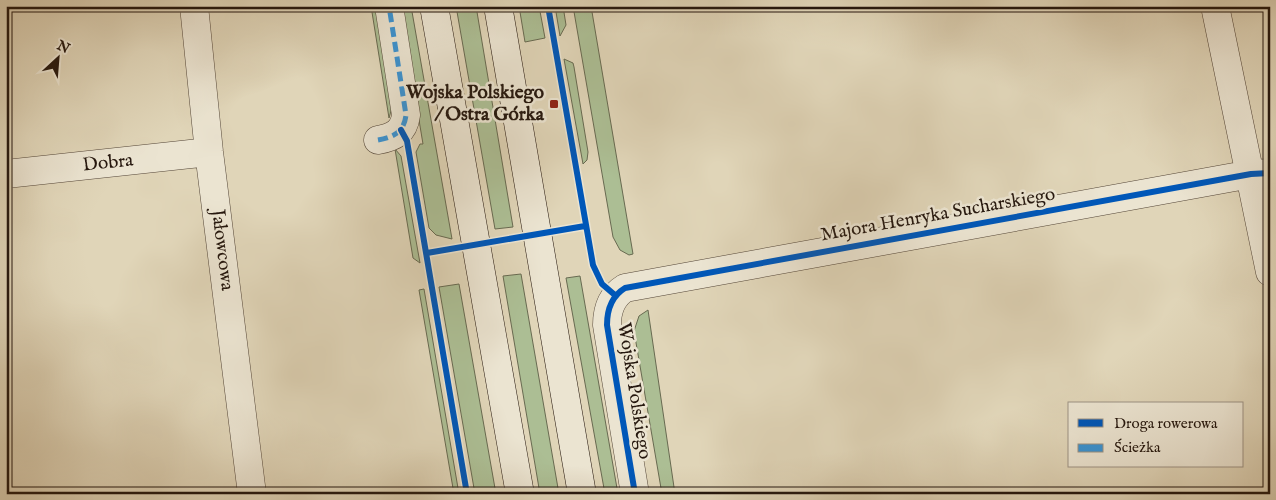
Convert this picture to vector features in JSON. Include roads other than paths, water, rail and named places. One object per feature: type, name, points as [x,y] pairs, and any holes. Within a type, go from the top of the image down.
[{"type":"street","name":"Jałowcowa","points":[[194,6],[209,152],[252,494]]},
{"type":"street","points":[[378,140],[397,134],[405,123],[406,115],[389,6]]},
{"type":"street","points":[[434,6],[520,494]]},
{"type":"street","points":[[498,6],[582,494]]},
{"type":"street","points":[[1216,6],[1260,174],[1270,272]]},
{"type":"street","name":"Dobra","points":[[6,174],[209,152]]},
{"type":"street","name":"Majora Henryka Sucharskiego","points":[[616,296],[632,286],[1260,174]]},
{"type":"street","name":"Wojska Polskiego","points":[[616,296],[609,307],[607,325],[635,494]]},
{"type":"place","name":"Wojska Polskiego / Ostra Górka","points":[[554,104]]}]
